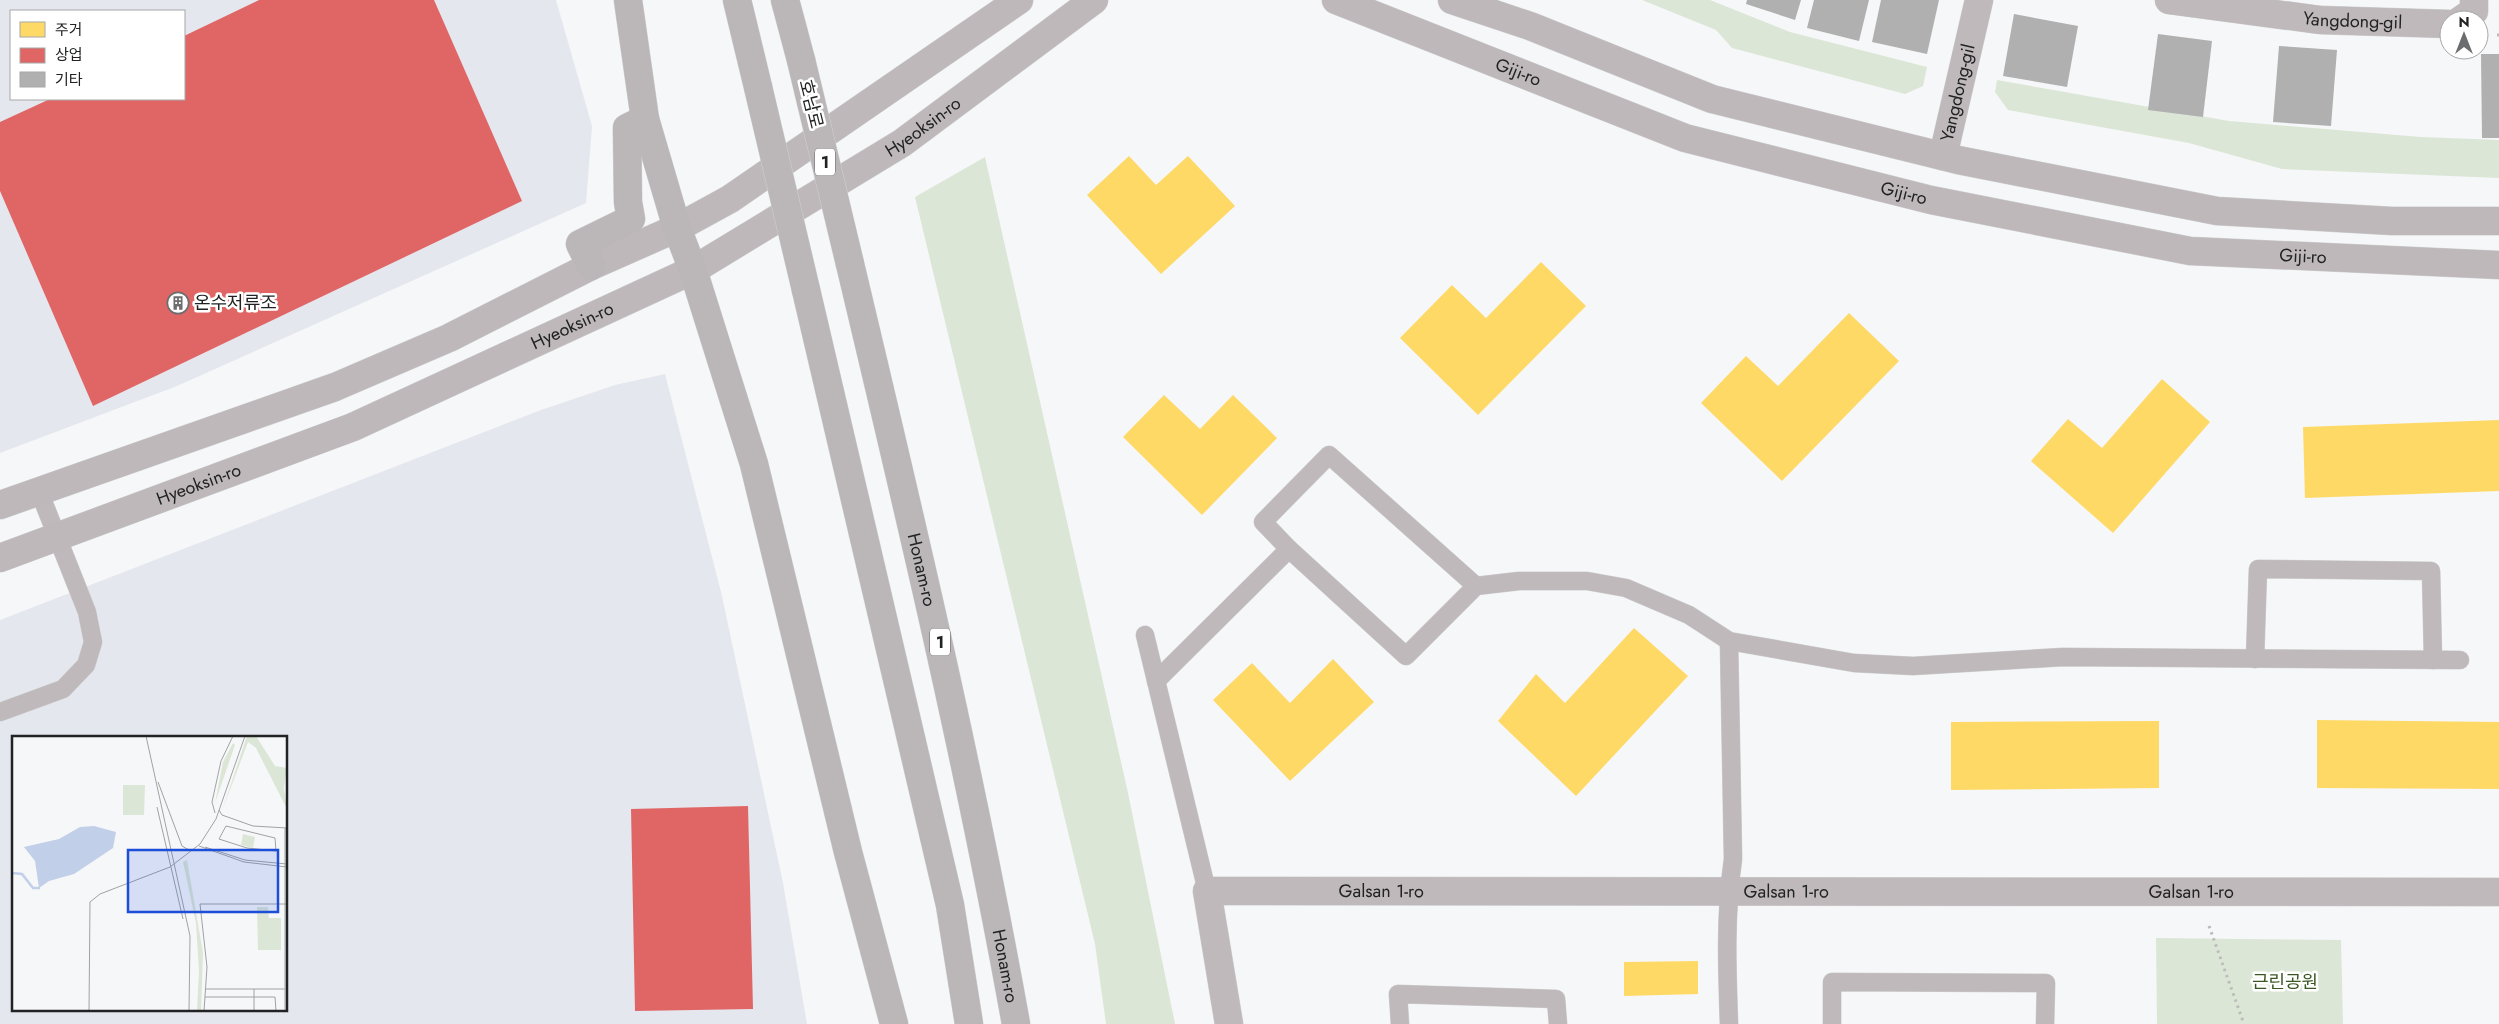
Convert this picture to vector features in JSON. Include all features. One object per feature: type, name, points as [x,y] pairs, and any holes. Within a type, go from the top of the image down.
[{"type":"highway","points":[[628,0],[645,119],[677,228],[693,270],[754,464],[848,852],[894,1024]]},
{"type":"highway","points":[[737,0],[950,905],[969,1024]]},
{"type":"highway","name":"호남로","points":[[785,0],[850,264]]},
{"type":"highway","points":[[591,266],[580,244],[631,219],[628,202],[627,128],[645,119]]},
{"type":"highway","name":"Honam-ro","points":[[850,264],[937,628],[998,925],[1016,1024]]},
{"type":"main road","points":[[0,505],[335,388],[449,338],[591,266],[677,228],[730,199],[1019,0]]},
{"type":"main road","name":"Hyeoksin-ro","points":[[0,558],[353,427],[693,270],[902,143],[1094,0]]},
{"type":"main road","name":"Giji-ro","points":[[1336,0],[1686,138],[1931,200],[2190,251],[2499,265]]},
{"type":"main road","points":[[1452,0],[1530,26],[1712,98],[1943,156],[2217,211],[2392,221],[2499,221]]},
{"type":"street","name":"Yangdong-gil","points":[[1943,156],[1979,0]]},
{"type":"street","name":"Yangdong-gil","points":[[2169,0],[2320,20],[2439,24]]},
{"type":"street","name":"Galsan 1-ro","points":[[1207,891],[2499,892]]},
{"type":"street","points":[[1207,891],[1229,1024]]},
{"type":"lane","points":[[1476,586],[1329,455],[1264,522],[1289,549],[1406,656],[1476,586],[1520,581],[1587,581],[1626,588],[1689,615],[1729,641],[1854,663],[1913,666],[2063,657],[2460,660]]},
{"type":"lane","points":[[0,712],[63,689],[86,665],[93,642],[87,612],[56,538],[39,491]]},
{"type":"lane","points":[[1156,681],[1289,549]]},
{"type":"lane","points":[[2255,659],[2258,569],[2431,571],[2433,660]]},
{"type":"lane","points":[[1145,635],[1207,891]]},
{"type":"lane","points":[[1729,641],[1733,859],[1728,892],[1726,946],[1729,1024]]},
{"type":"lane","points":[[1832,1024],[1832,982],[1842,982],[2046,983],[2046,1024]]},
{"type":"lane","points":[[1400,1024],[1398,994],[1556,998],[1558,1024]]},
{"type":"path","points":[[2209,926],[2244,1024]]},
{"type":"shaded area","name":"온수저류조","points":[[0,0],[556,0],[592,126],[586,203],[177,386],[0,453]]},
{"type":"shaded area","points":[[665,374],[722,596],[783,883],[807,1024],[0,1024],[0,620],[541,410],[615,385]]},
{"type":"green space","points":[[1642,0],[1710,0],[1790,32],[1927,67],[1923,86],[1905,94],[1732,48],[1716,30]]},
{"type":"green space","points":[[1997,80],[2229,121],[2421,137],[2499,140],[2499,178],[2282,169],[2189,143],[2008,110],[1995,92]]},
{"type":"green space","points":[[985,157],[1128,793],[1175,1024],[1106,1024],[1095,944],[915,197]]},
{"type":"green space","name":"근린공원","points":[[2156,938],[2341,940],[2343,1024],[2157,1024]]},
{"type":"building: 주거","points":[[1129,156],[1156,185],[1188,156],[1235,206],[1161,274],[1087,195]]},
{"type":"building: 주거","points":[[1541,262],[1586,306],[1478,415],[1400,338],[1452,285],[1486,318]]},
{"type":"building: 주거","points":[[1849,313],[1899,361],[1782,481],[1701,403],[1746,356],[1778,386]]},
{"type":"building: 주거","points":[[2162,379],[2210,422],[2113,533],[2031,461],[2068,419],[2102,448]]},
{"type":"building: 주거","points":[[1164,395],[1200,429],[1233,395],[1277,438],[1202,515],[1123,437]]},
{"type":"building: 주거","points":[[2499,420],[2499,491],[2305,498],[2303,427]]},
{"type":"building: 주거","points":[[1634,628],[1688,676],[1576,796],[1498,721],[1536,674],[1565,703]]},
{"type":"building: 주거","points":[[1333,659],[1374,702],[1290,781],[1213,700],[1252,663],[1290,703]]},
{"type":"building: 주거","points":[[2317,720],[2499,722],[2499,789],[2317,788]]},
{"type":"building: 주거","points":[[2159,721],[2159,788],[1951,790],[1951,722]]},
{"type":"building: 주거","points":[[1698,961],[1698,994],[1624,996],[1624,962]]},
{"type":"building: 상업","name":"온수저류조","points":[[259,0],[434,0],[522,201],[93,406],[0,191],[0,122],[48,100],[185,100],[185,36]]},
{"type":"building: 상업","points":[[748,806],[753,1009],[635,1011],[631,809]]},
{"type":"building: 기타","points":[[1747,0],[1801,0],[1795,20],[1746,4]]},
{"type":"building: 기타","points":[[1814,0],[1869,0],[1859,41],[1807,28]]},
{"type":"building: 기타","points":[[1881,0],[1939,0],[1927,54],[1872,42]]},
{"type":"building: 기타","points":[[2014,14],[2078,26],[2067,87],[2003,76]]},
{"type":"building: 기타","points":[[2158,34],[2212,41],[2203,117],[2148,110]]},
{"type":"building: 기타","points":[[2279,46],[2337,50],[2331,126],[2273,122]]},
{"type":"building: 기타","points":[[2489,54],[2499,54],[2499,138],[2482,138],[2481,60],[2489,60]]},
{"type":"place","name":"온수저류조","points":[[178,303]]}]
